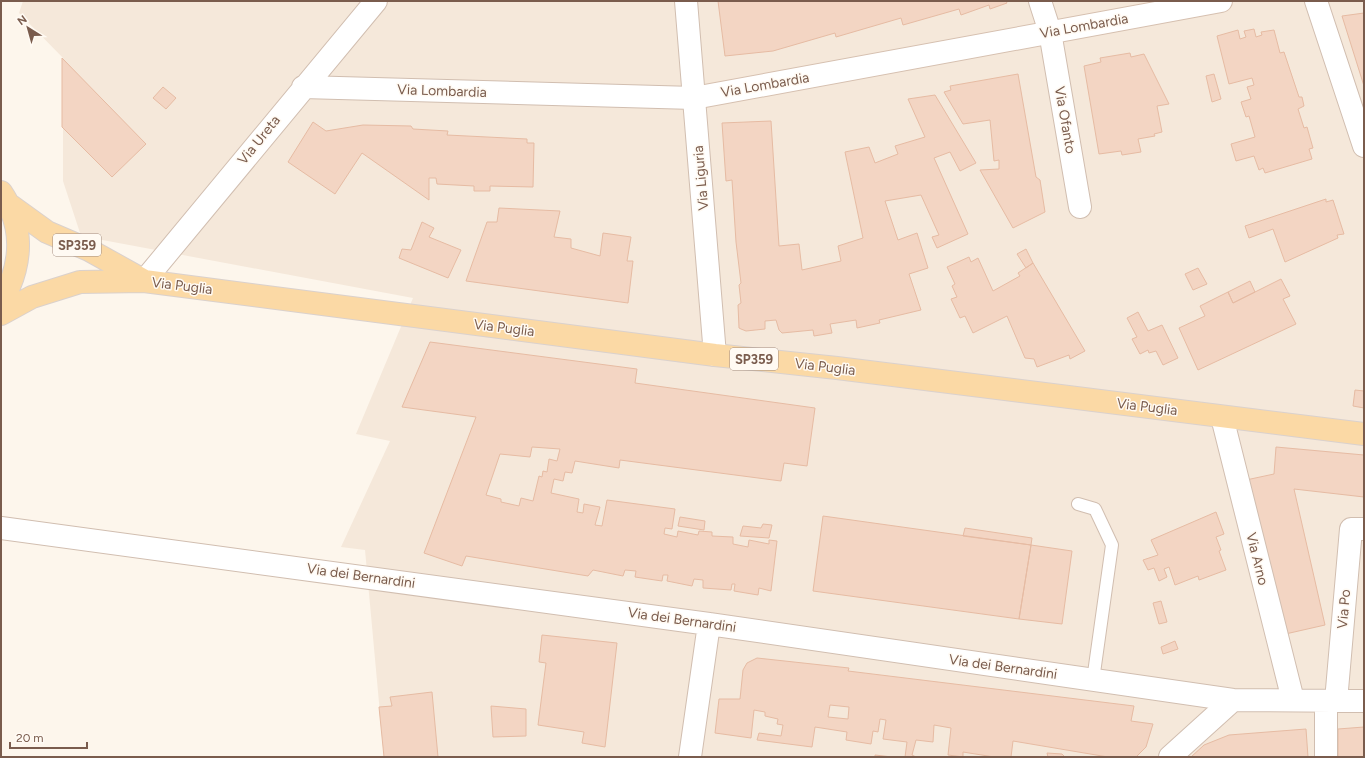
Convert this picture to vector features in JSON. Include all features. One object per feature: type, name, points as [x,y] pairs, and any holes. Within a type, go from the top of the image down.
[{"type":"main road","name":"Via Puglia","points":[[6,199],[47,232],[89,250],[144,281]]},
{"type":"main road","name":"SP359","points":[[1,304],[16,271],[19,238],[6,199]]},
{"type":"main road","name":"Via Puglia","points":[[1,314],[32,297],[80,282],[144,281],[715,355],[837,368],[1364,434]]},
{"type":"street","name":"Via Ureta","points":[[144,281],[303,87],[376,1]]},
{"type":"street","name":"Via Liguria","points":[[686,1],[715,355]]},
{"type":"street","name":"Via Ofanto","points":[[1040,1],[1050,32],[1080,207]]},
{"type":"street","name":"Via Lombardia","points":[[303,87],[694,98],[1221,1]]},
{"type":"street","points":[[1316,1],[1364,146]]},
{"type":"street","name":"Via Arno","points":[[1222,417],[1293,700]]},
{"type":"street","name":"Via dei Bernardini","points":[[1,528],[709,624],[1233,700],[1364,701]]},
{"type":"street","name":"Via Po","points":[[1331,701],[1351,529],[1364,529]]},
{"type":"street","points":[[690,757],[709,624]]},
{"type":"street","points":[[1170,757],[1233,700]]},
{"type":"street","points":[[1326,757],[1331,701]]},
{"type":"lane","points":[[1078,504],[1094,509],[1112,545],[1093,680]]},
{"type":"shaded area","points":[[23,1],[1364,1],[1364,757],[384,757],[365,550],[341,547],[390,441],[356,434],[413,298],[81,236],[63,181],[63,58],[19,13]]},
{"type":"building","points":[[718,1],[1006,1],[1007,3],[990,9],[989,5],[961,15],[959,9],[903,25],[901,18],[836,37],[835,33],[773,51],[725,56]]},
{"type":"building","points":[[1364,13],[1364,86],[1342,16]]},
{"type":"building","points":[[1254,29],[1256,37],[1262,35],[1261,32],[1274,30],[1280,53],[1284,52],[1299,97],[1302,97],[1304,106],[1298,109],[1304,128],[1307,127],[1313,148],[1309,149],[1312,159],[1265,173],[1263,168],[1259,170],[1254,156],[1236,161],[1231,144],[1255,137],[1249,116],[1246,117],[1241,102],[1251,99],[1247,87],[1254,85],[1252,78],[1229,84],[1217,36],[1238,30],[1240,39],[1246,37],[1244,31]]},
{"type":"building","points":[[1130,53],[1131,57],[1144,54],[1169,104],[1157,106],[1162,132],[1154,134],[1155,136],[1138,139],[1141,152],[1122,155],[1121,151],[1099,154],[1084,66],[1101,62],[1100,58]]},
{"type":"building","points":[[62,58],[146,144],[112,177],[62,127]]},
{"type":"building","points":[[1018,74],[1036,177],[1040,180],[1045,212],[1013,228],[980,170],[999,169],[999,160],[994,161],[990,120],[963,124],[944,92],[951,90],[950,86]]},
{"type":"building","points":[[1214,74],[1221,99],[1212,102],[1206,76]]},
{"type":"building","points":[[163,87],[176,98],[166,109],[153,98]]},
{"type":"building","points":[[935,95],[976,163],[960,171],[950,152],[934,158],[968,234],[937,248],[932,237],[939,235],[921,195],[885,201],[898,240],[917,233],[928,268],[909,274],[921,310],[879,320],[880,323],[857,328],[856,320],[830,324],[832,333],[814,336],[813,330],[782,333],[779,330],[776,320],[765,321],[765,329],[746,331],[739,328],[738,305],[741,303],[739,285],[741,283],[736,242],[732,180],[726,181],[722,123],[771,121],[779,246],[799,244],[802,270],[841,261],[838,246],[863,238],[845,152],[869,147],[875,163],[898,154],[895,146],[925,137],[908,99]]},
{"type":"building","points":[[313,122],[326,131],[363,125],[411,126],[413,129],[448,131],[447,135],[527,139],[527,143],[534,143],[533,187],[490,186],[490,191],[474,191],[474,186],[437,184],[436,178],[429,178],[429,200],[362,153],[335,194],[288,162]]},
{"type":"building","points":[[1326,199],[1326,202],[1333,200],[1344,234],[1337,235],[1338,238],[1285,262],[1273,229],[1249,238],[1245,226]]},
{"type":"building","points":[[499,208],[560,211],[554,237],[571,239],[571,248],[600,256],[603,233],[631,237],[627,261],[633,261],[628,303],[466,281],[487,222],[497,222]]},
{"type":"building","points":[[422,222],[434,228],[429,237],[461,250],[448,278],[399,258],[402,249],[411,250]]},
{"type":"building","points":[[1026,249],[1033,263],[1026,268],[1017,254]]},
{"type":"building","points":[[969,257],[971,262],[978,258],[993,291],[1020,276],[1018,273],[1033,263],[1085,351],[1070,359],[1069,355],[1037,367],[1034,359],[1025,358],[1007,316],[973,333],[965,316],[960,318],[951,299],[957,297],[952,286],[955,284],[947,267]]},
{"type":"building","points":[[1198,268],[1207,284],[1193,290],[1185,274]]},
{"type":"building","points":[[1281,279],[1290,296],[1283,299],[1296,324],[1198,370],[1179,328],[1205,316],[1200,306],[1228,292],[1233,303]]},
{"type":"building","points":[[1250,281],[1255,292],[1233,303],[1228,292]]},
{"type":"building","points":[[1138,312],[1148,331],[1162,325],[1178,358],[1163,365],[1156,351],[1149,353],[1148,350],[1140,354],[1132,339],[1137,337],[1127,318]]},
{"type":"building","points":[[430,342],[637,369],[635,383],[815,408],[807,466],[784,463],[781,481],[620,460],[619,468],[575,461],[572,473],[565,472],[563,481],[554,479],[551,493],[579,499],[577,512],[583,513],[584,504],[600,507],[595,525],[602,526],[607,500],[675,509],[672,529],[665,528],[664,534],[677,537],[678,531],[698,535],[699,531],[712,532],[712,536],[733,537],[733,544],[748,547],[749,540],[769,544],[769,540],[777,541],[771,591],[759,588],[758,595],[734,591],[735,584],[732,584],[731,590],[703,588],[703,580],[694,579],[692,586],[667,581],[668,575],[663,575],[662,581],[635,577],[636,571],[625,570],[623,576],[593,570],[588,576],[466,556],[462,566],[424,553],[476,417],[402,407]],"holes":[[[532,447],[560,449],[557,461],[549,459],[547,472],[543,471],[542,477],[539,476],[533,501],[521,498],[519,506],[501,502],[501,499],[486,495],[500,454],[530,457]]]},
{"type":"building","points":[[1355,390],[1364,391],[1364,408],[1353,406]]},
{"type":"building","points":[[1276,447],[1364,455],[1364,497],[1294,489],[1325,625],[1281,635],[1246,480],[1274,474]]},
{"type":"building","points":[[1216,512],[1224,534],[1216,537],[1226,570],[1199,580],[1198,576],[1175,585],[1169,567],[1164,569],[1167,577],[1159,581],[1154,568],[1148,570],[1143,560],[1158,555],[1151,540]]},
{"type":"building","points":[[823,516],[1031,545],[1019,619],[813,591]]},
{"type":"building","points":[[680,517],[705,521],[704,530],[678,526]]},
{"type":"building","points":[[763,524],[772,525],[769,538],[740,536],[743,526],[761,528]]},
{"type":"building","points":[[965,528],[1032,538],[1031,545],[963,536]]},
{"type":"building","points":[[1031,545],[1072,551],[1062,624],[1019,619]]},
{"type":"building","points":[[1161,601],[1167,622],[1159,624],[1153,603]]},
{"type":"building","points":[[542,635],[617,643],[605,747],[582,743],[584,732],[538,725],[546,663],[539,662]]},
{"type":"building","points":[[1175,641],[1178,649],[1163,654],[1161,647]]},
{"type":"building","points":[[757,658],[849,668],[848,671],[1134,706],[1131,721],[1153,724],[1146,747],[1136,757],[1108,757],[1013,741],[1011,757],[994,757],[963,752],[963,757],[948,755],[951,728],[934,725],[933,742],[916,740],[912,755],[916,757],[905,757],[907,742],[883,739],[886,720],[880,719],[878,732],[873,731],[871,744],[846,740],[847,732],[815,727],[812,747],[757,740],[759,733],[781,736],[783,725],[777,724],[778,719],[765,716],[765,712],[754,710],[751,738],[715,733],[719,699],[740,699],[743,670],[747,663]],"holes":[[[830,705],[849,707],[848,719],[828,717]]]},
{"type":"building","points":[[432,692],[438,757],[384,757],[379,707],[392,706],[390,697]]},
{"type":"building","points":[[491,706],[526,709],[526,736],[493,737]]},
{"type":"building","points":[[1364,727],[1364,757],[1338,757],[1338,729]]},
{"type":"building","points":[[1306,729],[1308,757],[1191,757],[1204,745],[1229,735]]},
{"type":"building","points":[[1047,753],[1062,754],[1065,757],[1048,757]]},
{"type":"building","points":[[875,755],[892,757],[875,757]]}]
